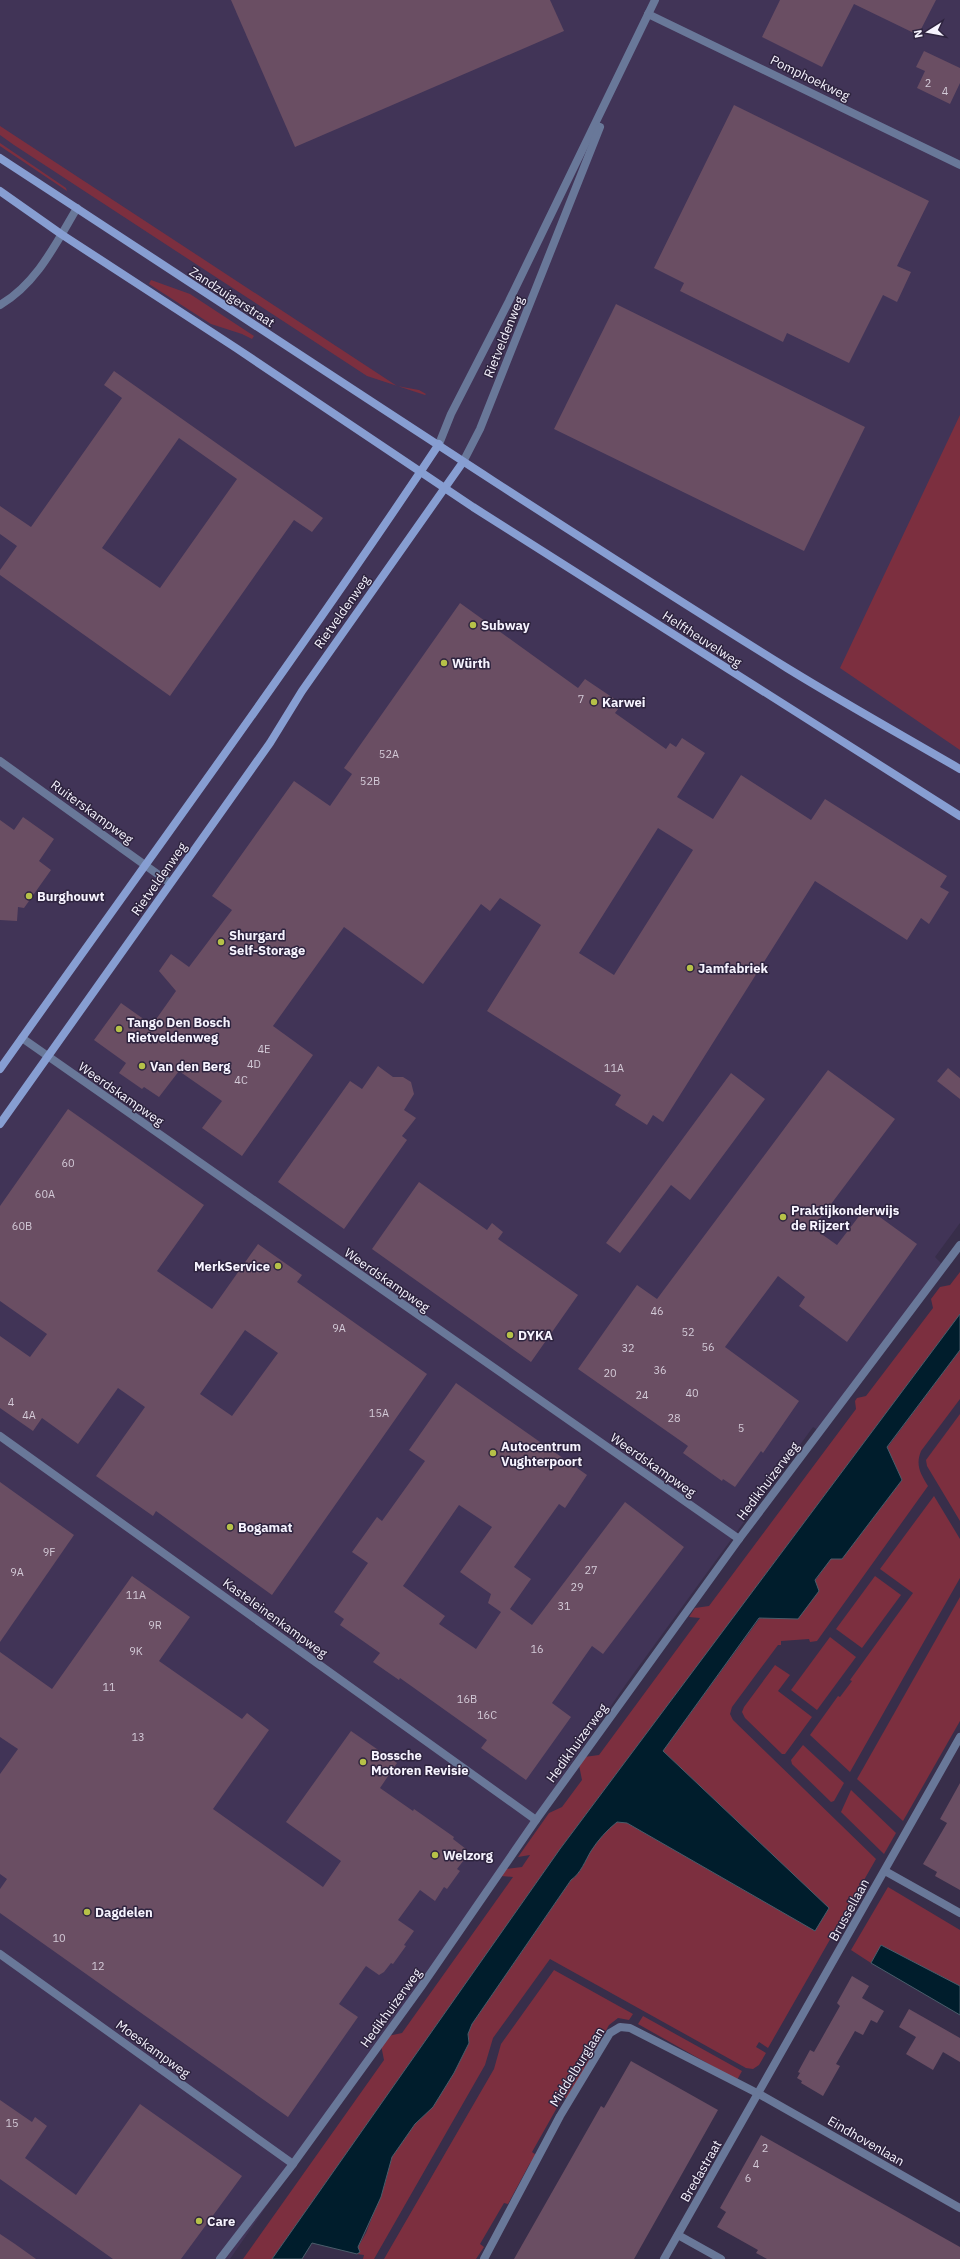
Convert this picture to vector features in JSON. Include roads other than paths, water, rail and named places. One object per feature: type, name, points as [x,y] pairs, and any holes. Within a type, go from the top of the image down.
[{"type":"main road","name":"Zandzuigerstraat","points":[[0,158],[439,444],[452,454]]},
{"type":"main road","points":[[0,191],[61,234],[420,472]]},
{"type":"main road","name":"Rietveldenweg","points":[[0,1069],[249,722],[439,444]]},
{"type":"main road","name":"Helftheuvelweg","points":[[452,454],[790,670],[960,769]]},
{"type":"main road","name":"Rietveldenweg","points":[[0,1124],[270,742],[302,691],[446,489],[463,462]]},
{"type":"main road","name":"Helftheuvelweg","points":[[420,472],[960,816]]},
{"type":"street","name":"Rietveldenweg","points":[[439,444],[451,414],[509,301],[655,0]]},
{"type":"street","name":"Pomphoekweg","points":[[648,14],[960,166]]},
{"type":"street","name":"Rietveldenweg","points":[[463,462],[480,429],[622,70]]},
{"type":"street","points":[[0,305],[16,296],[36,275],[77,208]]},
{"type":"street","name":"Ruiterskampweg","points":[[0,761],[170,883]]},
{"type":"street","name":"Weerdskampweg","points":[[22,1038],[47,1057],[739,1539]]},
{"type":"street","name":"Hedikhuizerweg","points":[[220,2259],[293,2164],[421,1987],[536,1820],[739,1539],[960,1245]]},
{"type":"street","name":"Kasteleinenkampweg","points":[[0,1436],[536,1820]]},
{"type":"street","name":"Brussellaan","points":[[759,2094],[960,1737]]},
{"type":"street","points":[[885,1871],[960,1914]]},
{"type":"street","name":"Moeskampweg","points":[[0,1954],[293,2164]]},
{"type":"street","name":"Middelburglaan","points":[[484,2259],[560,2116],[610,2033],[620,2027],[630,2028],[759,2094]]},
{"type":"street","name":"Eindhovenlaan","points":[[759,2094],[960,2208]]},
{"type":"street","name":"Bredastraat","points":[[664,2259],[759,2094]]},
{"type":"street","points":[[678,2235],[721,2259]]},
{"type":"water","points":[[960,1314],[960,1350],[887,1447],[902,1480],[842,1559],[831,1559],[815,1580],[819,1591],[798,1619],[759,1618],[663,1751],[829,1908],[815,1931],[627,1823],[617,1822],[603,1835],[591,1851],[580,1870],[571,1880],[472,2024],[468,2034],[469,2043],[454,2073],[433,2107],[415,2124],[392,2157],[381,2197],[358,2247],[360,2252],[357,2254],[312,2243],[302,2259],[272,2259],[560,1849]]},
{"type":"water","points":[[881,1945],[960,1986],[960,2015],[871,1963]]},
{"type":"place","name":"Subway","points":[[473,625]]},
{"type":"place","name":"Würth","points":[[444,663]]},
{"type":"place","name":"Karwei","points":[[594,702]]},
{"type":"place","name":"Burghouwt","points":[[29,896]]},
{"type":"place","name":"Shurgard Self-Storage","points":[[221,942]]},
{"type":"place","name":"Jamfabriek","points":[[690,968]]},
{"type":"place","name":"Tango Den Bosch Rietveldenweg","points":[[119,1029]]},
{"type":"place","name":"Van den Berg","points":[[142,1066]]},
{"type":"place","name":"Praktijkonderwijs de Rijzert","points":[[783,1217]]},
{"type":"place","name":"MerkService","points":[[278,1266]]},
{"type":"place","name":"DYKA","points":[[510,1335]]},
{"type":"place","name":"Autocentrum Vughterpoort","points":[[493,1453]]},
{"type":"place","name":"Bogamat","points":[[230,1527]]},
{"type":"place","name":"Bossche Motoren Revisie","points":[[363,1762]]},
{"type":"place","name":"Welzorg","points":[[435,1855]]},
{"type":"place","name":"Dagdelen","points":[[87,1912]]},
{"type":"place","name":"Care","points":[[199,2221]]}]
